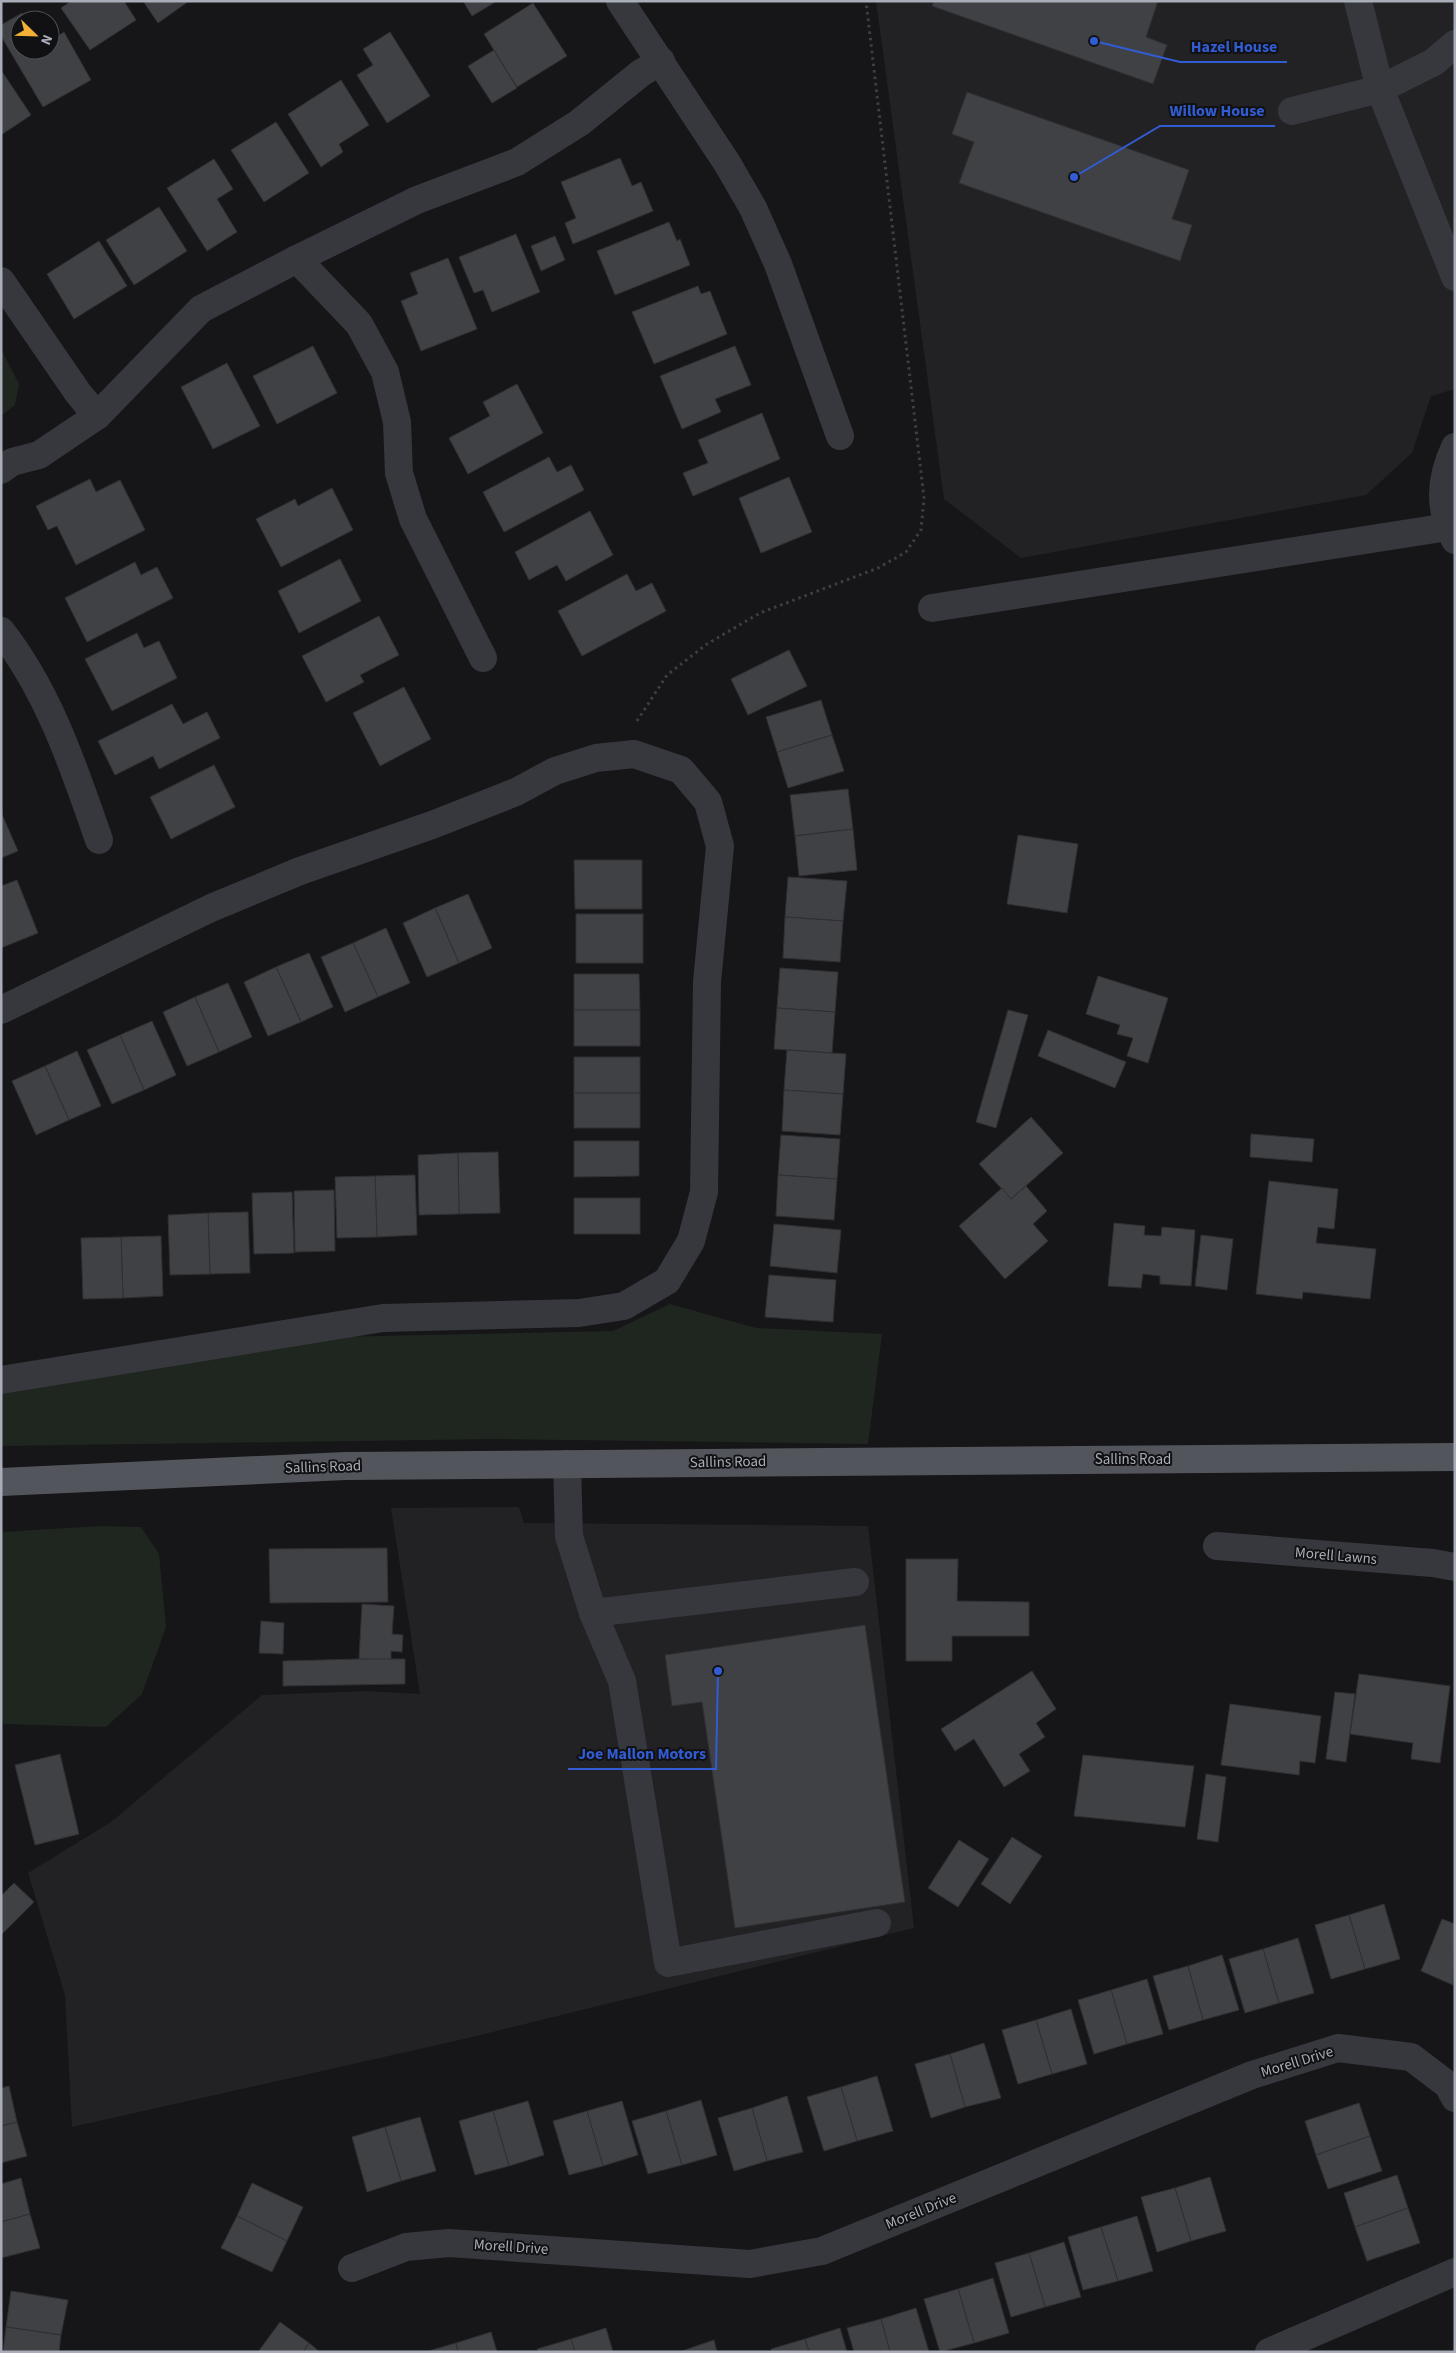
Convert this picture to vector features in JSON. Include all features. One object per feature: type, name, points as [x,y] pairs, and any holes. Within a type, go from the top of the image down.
[{"type":"main road","name":"Sallins Road","points":[[1,1482],[344,1466],[1455,1457]]},
{"type":"street","points":[[620,1],[728,163],[753,208],[778,264],[840,436]]},
{"type":"street","points":[[1358,1],[1380,89],[1455,278]]},
{"type":"street","points":[[1292,111],[1380,89],[1434,62],[1455,44]]},
{"type":"street","points":[[1,470],[12,462],[39,455],[97,416],[201,309],[417,200],[517,162],[579,123],[642,73],[661,62]]},
{"type":"street","points":[[297,259],[359,324],[385,372],[397,422],[399,473],[413,519],[482,658]]},
{"type":"street","points":[[1,281],[78,393],[97,416]]},
{"type":"street","points":[[932,608],[1451,534],[1442,497],[1445,468],[1455,447]]},
{"type":"street","points":[[1,632],[21,656],[68,754],[99,840]]},
{"type":"street","points":[[1,1010],[211,908],[300,871],[432,826],[516,792],[556,771],[596,758],[634,754],[681,770],[708,802],[720,846],[707,982],[704,1192],[691,1241],[667,1281],[624,1306],[580,1312],[383,1318],[1,1380]]},
{"type":"street","points":[[567,1464],[569,1536],[592,1613],[622,1681],[668,1963],[877,1923]]},
{"type":"street","name":"Morell Lawns","points":[[1217,1546],[1433,1563],[1455,1567]]},
{"type":"street","points":[[592,1613],[855,1582]]},
{"type":"street","name":"Morell Drive","points":[[352,2268],[406,2247],[449,2243],[750,2264],[822,2252],[1252,2076],[1338,2048],[1411,2057],[1448,2085],[1455,2098]]},
{"type":"street","points":[[1269,2352],[1455,2272]]},
{"type":"shaded area","points":[[876,1],[1455,1],[1455,389],[1431,396],[1412,453],[1366,495],[1021,558],[944,499]]},
{"type":"shaded area","points":[[1,349],[19,384],[15,405],[1,416]]},
{"type":"shaded area","points":[[670,1304],[756,1328],[882,1334],[868,1444],[493,1439],[1,1446],[1,1388],[332,1337],[613,1331]]},
{"type":"shaded area","points":[[519,1507],[524,1523],[868,1526],[914,1928],[464,2039],[72,2127],[65,1995],[28,1873],[111,1822],[262,1695],[367,1691],[420,1694],[391,1508]]},
{"type":"shaded area","points":[[102,1526],[141,1527],[159,1554],[166,1627],[142,1694],[106,1727],[4,1724],[1,1713],[1,1532]]},
{"type":"building","points":[[71,1],[124,1],[136,20],[90,50],[61,8]]},
{"type":"building","points":[[143,1],[189,1],[158,23]]},
{"type":"building","points":[[463,1],[497,1],[472,16]]},
{"type":"building","points":[[934,1],[1158,1],[1146,37],[1167,45],[1153,84],[932,6]]},
{"type":"building","points":[[533,3],[567,56],[517,87],[484,34]]},
{"type":"building","points":[[10,20],[10,51],[1,36],[1,25]]},
{"type":"building","points":[[64,32],[91,80],[43,107],[15,60],[60,60],[60,35]]},
{"type":"building","points":[[390,32],[430,96],[387,123],[357,75],[373,65],[363,49]]},
{"type":"building","points":[[494,50],[517,88],[492,103],[468,66]]},
{"type":"building","points":[[1,70],[31,115],[1,135]]},
{"type":"building","points":[[341,80],[369,125],[339,144],[343,152],[321,167],[288,114]]},
{"type":"building","points":[[967,92],[1189,170],[1172,219],[1192,225],[1180,261],[959,183],[974,142],[952,134]]},
{"type":"building","points":[[276,122],[309,173],[264,202],[231,150]]},
{"type":"building","points":[[620,158],[632,186],[641,182],[653,211],[573,244],[565,223],[576,218],[561,182]]},
{"type":"building","points":[[214,159],[233,189],[217,199],[237,232],[207,251],[167,188]]},
{"type":"building","points":[[159,207],[187,251],[134,285],[106,240]]},
{"type":"building","points":[[669,222],[677,241],[680,239],[690,265],[615,295],[597,251]]},
{"type":"building","points":[[516,234],[540,292],[492,312],[483,290],[474,293],[459,257]]},
{"type":"building","points":[[555,236],[565,260],[541,271],[531,246]]},
{"type":"building","points":[[99,241],[127,286],[74,319],[47,274]]},
{"type":"building","points":[[448,258],[477,329],[421,351],[401,301],[418,294],[410,273]]},
{"type":"building","points":[[698,286],[701,294],[710,291],[727,334],[654,364],[632,312]]},
{"type":"building","points":[[313,346],[337,393],[277,424],[253,376]]},
{"type":"building","points":[[735,346],[751,385],[715,399],[721,412],[682,429],[660,376]]},
{"type":"building","points":[[227,363],[260,426],[213,449],[181,387]]},
{"type":"building","points":[[517,384],[543,433],[468,474],[449,438],[490,416],[483,402]]},
{"type":"building","points":[[762,413],[780,459],[693,496],[683,473],[708,463],[698,440]]},
{"type":"building","points":[[549,457],[557,472],[571,465],[584,490],[504,532],[483,492]]},
{"type":"building","points":[[789,477],[812,532],[761,553],[739,498]]},
{"type":"building","points":[[90,479],[96,492],[120,480],[145,530],[76,565],[57,526],[48,530],[36,506]]},
{"type":"building","points":[[332,488],[353,530],[281,567],[256,519],[295,499],[298,506]]},
{"type":"building","points":[[590,511],[613,555],[566,581],[557,565],[529,580],[515,552]]},
{"type":"building","points":[[340,559],[361,601],[299,633],[278,591]]},
{"type":"building","points":[[135,562],[141,575],[157,567],[173,598],[87,642],[65,598]]},
{"type":"building","points":[[627,574],[636,591],[652,583],[666,611],[582,656],[558,611]]},
{"type":"building","points":[[379,616],[399,655],[360,675],[364,682],[326,702],[302,656]]},
{"type":"building","points":[[137,633],[144,648],[159,641],[177,678],[112,711],[85,659]]},
{"type":"building","points":[[789,650],[807,686],[748,715],[731,679]]},
{"type":"building","points":[[404,687],[431,739],[380,766],[353,713]]},
{"type":"building","points":[[821,700],[832,735],[777,752],[766,717]]},
{"type":"building","points":[[172,704],[183,724],[207,712],[220,738],[159,769],[153,756],[115,775],[98,741]]},
{"type":"building","points":[[832,735],[844,771],[788,788],[777,752]]},
{"type":"building","points":[[214,765],[235,807],[171,839],[150,797]]},
{"type":"building","points":[[848,789],[853,829],[795,836],[790,795]]},
{"type":"building","points":[[1,812],[18,851],[1,858]]},
{"type":"building","points":[[853,829],[857,870],[799,876],[795,836]]},
{"type":"building","points":[[1018,835],[1078,844],[1067,913],[1007,904]]},
{"type":"building","points":[[574,860],[642,860],[642,909],[575,909]]},
{"type":"building","points":[[788,877],[847,881],[843,921],[785,917]]},
{"type":"building","points":[[17,880],[38,933],[1,948],[1,886]]},
{"type":"building","points":[[468,894],[492,948],[459,963],[435,908]]},
{"type":"building","points":[[435,908],[459,963],[427,977],[403,923]]},
{"type":"building","points":[[576,914],[643,914],[643,963],[576,963]]},
{"type":"building","points":[[785,917],[843,921],[840,962],[783,958]]},
{"type":"building","points":[[386,928],[410,983],[378,997],[353,943]]},
{"type":"building","points":[[353,943],[378,997],[345,1012],[321,957]]},
{"type":"building","points":[[309,953],[333,1007],[301,1022],[276,967]]},
{"type":"building","points":[[276,967],[301,1022],[268,1036],[244,982]]},
{"type":"building","points":[[780,968],[838,972],[835,1012],[777,1008]]},
{"type":"building","points":[[574,974],[639,974],[640,1010],[574,1010]]},
{"type":"building","points":[[1098,976],[1168,998],[1148,1063],[1127,1056],[1133,1038],[1117,1034],[1120,1025],[1086,1014]]},
{"type":"building","points":[[228,983],[252,1037],[219,1052],[195,997]]},
{"type":"building","points":[[195,997],[219,1052],[187,1066],[163,1012]]},
{"type":"building","points":[[777,1008],[835,1012],[832,1053],[774,1049]]},
{"type":"building","points":[[574,1010],[640,1010],[640,1046],[574,1046]]},
{"type":"building","points":[[1008,1010],[1028,1015],[996,1128],[976,1122]]},
{"type":"building","points":[[152,1021],[176,1075],[144,1090],[120,1035]]},
{"type":"building","points":[[1048,1030],[1126,1062],[1115,1088],[1038,1056]]},
{"type":"building","points":[[120,1035],[144,1090],[112,1104],[87,1050]]},
{"type":"building","points":[[787,1050],[846,1054],[843,1094],[784,1090]]},
{"type":"building","points":[[77,1051],[101,1106],[69,1120],[45,1066]]},
{"type":"building","points":[[574,1057],[640,1057],[640,1093],[574,1093]]},
{"type":"building","points":[[45,1066],[69,1120],[36,1135],[12,1081]]},
{"type":"building","points":[[784,1090],[843,1094],[840,1135],[782,1131]]},
{"type":"building","points":[[574,1093],[640,1093],[640,1128],[574,1128]]},
{"type":"building","points":[[1031,1117],[1063,1153],[1011,1199],[979,1164]]},
{"type":"building","points":[[1251,1134],[1314,1139],[1312,1162],[1250,1157]]},
{"type":"building","points":[[781,1135],[840,1139],[837,1179],[778,1175]]},
{"type":"building","points":[[574,1141],[639,1141],[639,1176],[574,1177]]},
{"type":"building","points":[[498,1152],[500,1213],[459,1214],[458,1153]]},
{"type":"building","points":[[458,1153],[459,1214],[419,1215],[418,1155]]},
{"type":"building","points":[[415,1175],[417,1235],[377,1237],[375,1176]]},
{"type":"building","points":[[778,1175],[837,1179],[834,1220],[776,1216]]},
{"type":"building","points":[[375,1176],[377,1237],[337,1238],[335,1177]]},
{"type":"building","points":[[1269,1181],[1338,1189],[1334,1229],[1318,1227],[1316,1243],[1376,1249],[1370,1299],[1303,1292],[1302,1299],[1256,1294]]},
{"type":"building","points":[[1026,1186],[1047,1211],[1033,1224],[1048,1241],[1005,1279],[959,1226],[1002,1188],[1011,1199]]},
{"type":"building","points":[[334,1190],[335,1251],[295,1252],[294,1191]]},
{"type":"building","points":[[292,1192],[294,1253],[254,1254],[252,1193]]},
{"type":"building","points":[[574,1198],[640,1198],[640,1234],[574,1234]]},
{"type":"building","points":[[248,1212],[250,1273],[210,1274],[208,1213]]},
{"type":"building","points":[[208,1213],[210,1274],[170,1275],[168,1215]]},
{"type":"building","points":[[1114,1223],[1145,1226],[1144,1235],[1161,1236],[1162,1227],[1195,1230],[1191,1286],[1160,1284],[1160,1276],[1143,1274],[1141,1288],[1108,1286]]},
{"type":"building","points":[[774,1224],[841,1230],[837,1273],[770,1266]]},
{"type":"building","points":[[1201,1235],[1233,1239],[1227,1290],[1195,1286]]},
{"type":"building","points":[[161,1236],[163,1296],[123,1298],[121,1237]]},
{"type":"building","points":[[121,1237],[123,1298],[83,1299],[81,1238]]},
{"type":"building","points":[[769,1275],[836,1280],[833,1322],[765,1317]]},
{"type":"building","points":[[387,1548],[388,1602],[270,1603],[269,1549]]},
{"type":"building","points":[[906,1559],[958,1559],[957,1601],[1029,1602],[1029,1636],[952,1636],[952,1661],[906,1661]]},
{"type":"building","points":[[362,1604],[394,1606],[392,1634],[403,1635],[402,1652],[391,1651],[391,1660],[359,1659]]},
{"type":"building","points":[[261,1621],[284,1623],[283,1654],[259,1653]]},
{"type":"building","points":[[865,1625],[905,1902],[735,1928],[702,1702],[672,1706],[665,1655]]},
{"type":"building","points":[[405,1659],[405,1684],[283,1686],[283,1661]]},
{"type":"building","points":[[1032,1671],[1056,1709],[1036,1723],[1045,1737],[1019,1754],[1030,1771],[1004,1787],[974,1739],[955,1751],[941,1729]]},
{"type":"building","points":[[1359,1674],[1450,1686],[1440,1763],[1411,1759],[1413,1743],[1350,1734]]},
{"type":"building","points":[[1335,1692],[1355,1694],[1346,1762],[1326,1759]]},
{"type":"building","points":[[1230,1704],[1321,1716],[1315,1763],[1300,1761],[1299,1775],[1221,1765]]},
{"type":"building","points":[[60,1754],[79,1834],[35,1845],[15,1765]]},
{"type":"building","points":[[1083,1755],[1194,1766],[1185,1827],[1074,1816]]},
{"type":"building","points":[[1206,1774],[1226,1777],[1218,1842],[1197,1839]]},
{"type":"building","points":[[1012,1837],[1042,1856],[1010,1904],[981,1884]]},
{"type":"building","points":[[959,1840],[989,1859],[958,1907],[928,1888]]},
{"type":"building","points":[[14,1883],[34,1902],[1,1935],[1,1896]]},
{"type":"building","points":[[1384,1904],[1400,1959],[1365,1969],[1349,1915]]},
{"type":"building","points":[[1349,1915],[1365,1969],[1331,1979],[1315,1925]]},
{"type":"building","points":[[1442,1919],[1455,1924],[1453,1985],[1421,1971]]},
{"type":"building","points":[[1298,1938],[1314,1993],[1279,2003],[1263,1949]]},
{"type":"building","points":[[1263,1949],[1279,2003],[1245,2013],[1229,1959]]},
{"type":"building","points":[[1222,1955],[1239,2010],[1203,2020],[1188,1966]]},
{"type":"building","points":[[1188,1966],[1203,2020],[1169,2030],[1153,1976]]},
{"type":"building","points":[[1147,1979],[1163,2034],[1127,2044],[1111,1990]]},
{"type":"building","points":[[1111,1990],[1127,2044],[1094,2054],[1078,2000]]},
{"type":"building","points":[[1071,2009],[1087,2064],[1052,2074],[1036,2020]]},
{"type":"building","points":[[1036,2020],[1052,2074],[1018,2084],[1002,2030]]},
{"type":"building","points":[[984,2043],[1001,2098],[965,2107],[950,2054]]},
{"type":"building","points":[[950,2054],[965,2107],[931,2118],[915,2064]]},
{"type":"building","points":[[877,2076],[893,2131],[857,2141],[841,2087]]},
{"type":"building","points":[[9,2086],[17,2122],[1,2126],[1,2088]]},
{"type":"building","points":[[841,2087],[857,2141],[824,2151],[807,2097]]},
{"type":"building","points":[[787,2096],[803,2152],[767,2161],[752,2108]]},
{"type":"building","points":[[701,2100],[717,2155],[682,2165],[666,2111]]},
{"type":"building","points":[[528,2101],[544,2155],[509,2166],[493,2111]]},
{"type":"building","points":[[622,2101],[638,2155],[603,2166],[587,2111]]},
{"type":"building","points":[[1359,2103],[1370,2136],[1316,2155],[1305,2121]]},
{"type":"building","points":[[752,2108],[767,2161],[734,2171],[718,2118]]},
{"type":"building","points":[[493,2111],[509,2166],[475,2175],[459,2121]]},
{"type":"building","points":[[587,2111],[603,2166],[569,2175],[553,2121]]},
{"type":"building","points":[[666,2111],[682,2165],[648,2174],[632,2121]]},
{"type":"building","points":[[420,2117],[436,2171],[401,2181],[385,2127]]},
{"type":"building","points":[[17,2122],[27,2156],[1,2163],[1,2126]]},
{"type":"building","points":[[385,2127],[401,2181],[367,2192],[352,2137]]},
{"type":"building","points":[[1370,2136],[1382,2171],[1328,2189],[1316,2155]]},
{"type":"building","points":[[1397,2175],[1408,2208],[1355,2227],[1344,2193]]},
{"type":"building","points":[[1210,2177],[1226,2231],[1191,2241],[1175,2188]]},
{"type":"building","points":[[21,2178],[30,2214],[1,2222],[1,2184]]},
{"type":"building","points":[[252,2183],[303,2207],[287,2241],[237,2216]]},
{"type":"building","points":[[1175,2188],[1191,2241],[1157,2252],[1141,2197]]},
{"type":"building","points":[[1408,2208],[1420,2243],[1367,2261],[1355,2227]]},
{"type":"building","points":[[30,2214],[40,2248],[1,2258],[1,2222]]},
{"type":"building","points":[[237,2216],[287,2241],[272,2272],[221,2248]]},
{"type":"building","points":[[1137,2216],[1153,2271],[1118,2281],[1101,2227]]},
{"type":"building","points":[[1101,2227],[1118,2281],[1083,2290],[1068,2237]]},
{"type":"building","points":[[1064,2242],[1081,2297],[1045,2307],[1029,2253]]},
{"type":"building","points":[[1029,2253],[1045,2307],[1011,2317],[995,2263]]},
{"type":"building","points":[[993,2278],[1009,2333],[974,2343],[958,2289]]},
{"type":"building","points":[[958,2289],[974,2343],[940,2352],[924,2299]]},
{"type":"building","points":[[11,2291],[68,2300],[61,2335],[6,2327]]},
{"type":"building","points":[[916,2308],[929,2352],[890,2352],[881,2319]]},
{"type":"building","points":[[881,2319],[890,2352],[854,2352],[847,2328]]},
{"type":"building","points":[[280,2322],[309,2343],[303,2352],[258,2352]]},
{"type":"building","points":[[6,2327],[61,2335],[59,2352],[3,2352]]},
{"type":"building","points":[[606,2328],[613,2352],[575,2352],[571,2339]]},
{"type":"building","points":[[840,2328],[847,2352],[809,2352],[805,2339]]},
{"type":"building","points":[[491,2332],[497,2352],[458,2352],[456,2343]]},
{"type":"building","points":[[571,2339],[575,2352],[538,2352],[537,2349]]},
{"type":"building","points":[[805,2339],[809,2352],[772,2352],[771,2349]]},
{"type":"building","points":[[714,2340],[717,2352],[679,2352]]},
{"type":"building","points":[[309,2343],[320,2352],[303,2352]]},
{"type":"building","points":[[456,2343],[458,2352],[425,2352]]},
{"type":"place","name":"Hazel House","points":[[1094,41]]},
{"type":"place","name":"Willow House","points":[[1074,177]]},
{"type":"place","name":"Joe Mallon Motors","points":[[718,1671]]}]
